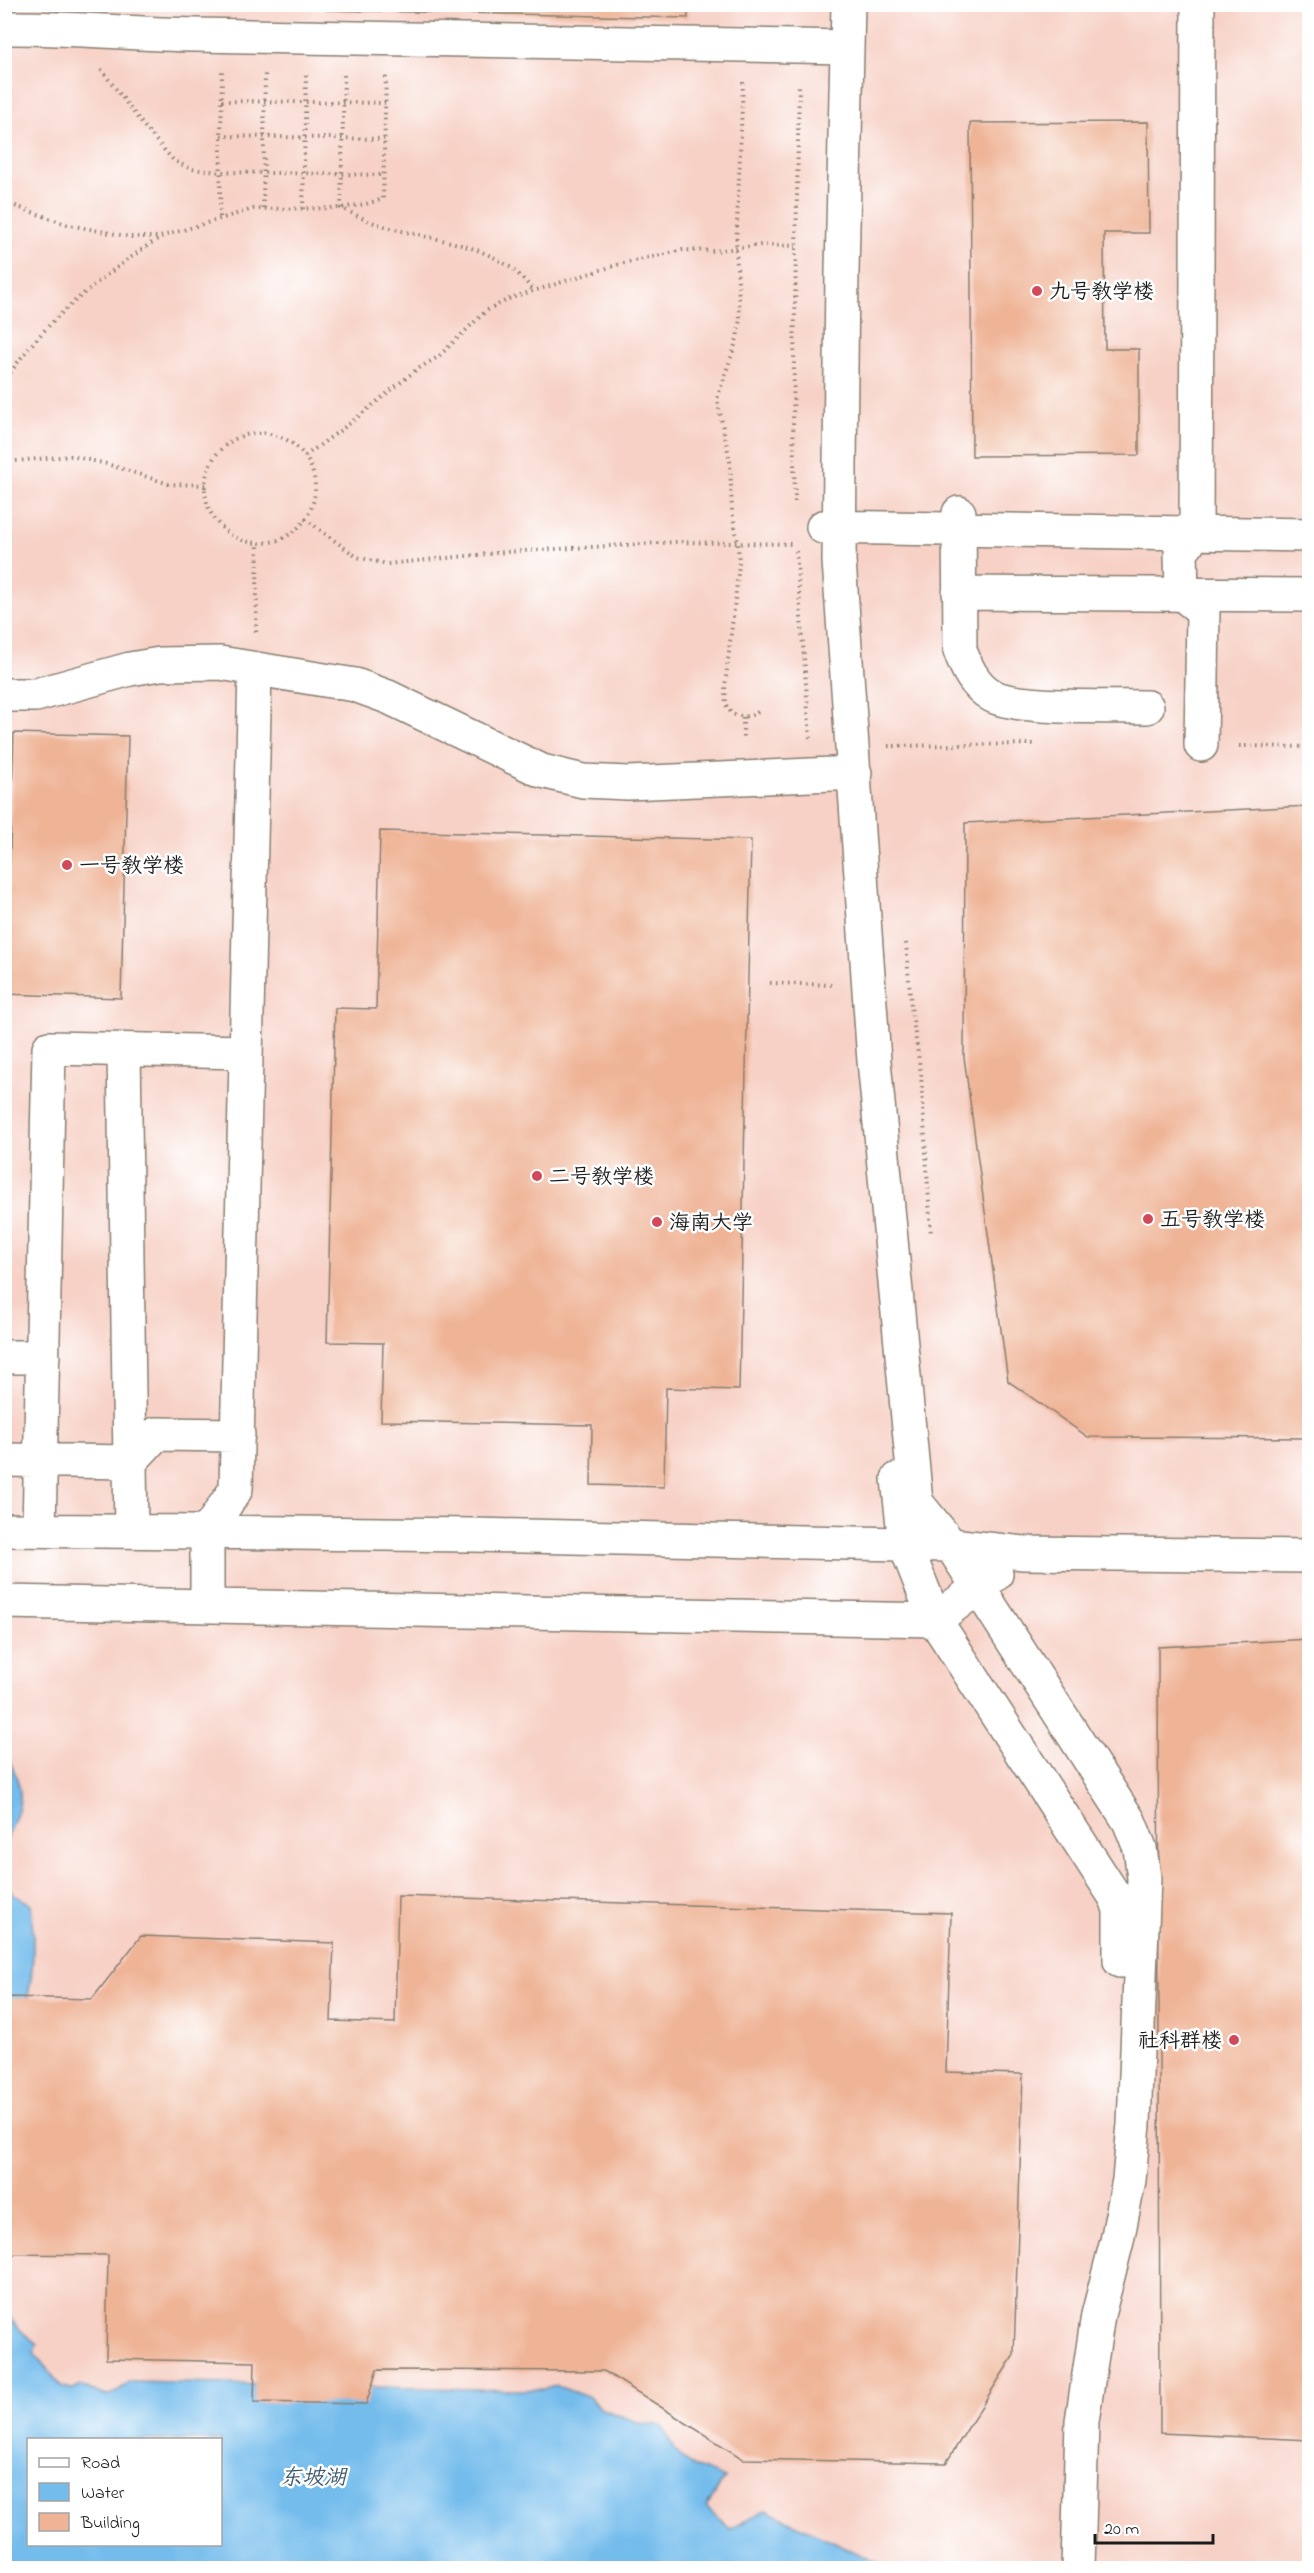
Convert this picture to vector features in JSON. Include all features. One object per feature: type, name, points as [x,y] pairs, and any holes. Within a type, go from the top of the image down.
[{"type":"street","points":[[831,4],[839,47]]},
{"type":"street","points":[[848,4],[839,47],[832,519],[824,560],[847,774],[916,1502],[951,1545],[1129,1821],[1140,1848],[1144,1878],[1134,2124],[1129,2180],[1117,2241],[1098,2315],[1082,2421],[1078,2568]]},
{"type":"street","points":[[1198,4],[1204,524]]},
{"type":"street","points":[[1201,745],[1203,611],[1182,594],[1181,551],[1204,524],[1216,4]]},
{"type":"street","points":[[4,28],[53,27],[153,34],[839,47]]},
{"type":"street","points":[[832,519],[1204,524],[1310,517]]},
{"type":"street","points":[[959,521],[960,650],[967,669],[991,695],[1004,700],[1034,704],[1147,707]]},
{"type":"street","points":[[1204,524],[1310,535]]},
{"type":"street","points":[[959,593],[1310,595]]},
{"type":"street","points":[[4,695],[36,695],[120,672],[160,664],[220,663],[355,685],[388,697],[542,771],[583,781],[628,783],[847,774]]},
{"type":"street","points":[[207,1606],[207,1532],[236,1489],[255,669]]},
{"type":"street","points":[[847,774],[858,1063],[905,1544],[935,1620],[1116,1898],[1120,1910],[1119,2058],[1114,2142],[1102,2223],[1081,2312],[1068,2394],[1065,2422],[1062,2568]]},
{"type":"street","points":[[39,1530],[49,1048],[246,1052]]},
{"type":"street","points":[[124,1050],[131,1531]]},
{"type":"street","points":[[4,1357],[43,1357]]},
{"type":"street","points":[[4,1460],[130,1462],[156,1434],[238,1435]]},
{"type":"street","points":[[4,1530],[905,1544],[951,1545],[1024,1553],[1310,1556]]},
{"type":"street","points":[[4,1602],[935,1620],[1024,1553]]},
{"type":"path","points":[[742,45],[743,104],[736,248],[740,318],[737,339],[717,399],[730,461],[732,511],[738,543],[739,565],[726,659],[726,705],[732,714],[743,717],[752,716],[758,712]]},
{"type":"path","points":[[4,383],[37,340],[64,311],[123,262],[160,237],[220,217],[263,208],[341,208],[383,199],[386,63]]},
{"type":"path","points":[[99,65],[132,111],[173,160],[191,169],[221,172],[384,175]]},
{"type":"path","points":[[220,217],[222,67]]},
{"type":"path","points":[[263,208],[265,68]]},
{"type":"path","points":[[303,209],[306,69]]},
{"type":"path","points":[[341,208],[344,70]]},
{"type":"path","points":[[222,101],[385,103]]},
{"type":"path","points":[[221,136],[384,139]]},
{"type":"path","points":[[4,202],[69,225],[131,237],[160,237]]},
{"type":"path","points":[[341,208],[375,223],[453,242],[483,253],[506,266],[527,283],[532,291]]},
{"type":"path","points":[[305,456],[416,370],[438,357],[486,311],[511,298],[649,256],[683,250],[715,251],[761,245],[796,246]]},
{"type":"path","points":[[256,433],[275,435],[292,442],[305,456],[313,472],[315,491],[311,509],[305,519],[289,535],[272,542],[238,538],[224,529],[212,514],[206,498],[206,485],[212,463],[222,447],[238,437],[256,433]]},
{"type":"path","points":[[4,462],[71,456],[107,464],[170,484],[206,485]]},
{"type":"path","points":[[305,519],[357,557],[387,564],[506,552],[676,542],[796,544]]},
{"type":"path","points":[[255,669],[258,542]]},
{"type":"path","points":[[890,745],[891,754]]},
{"type":"path","points":[[905,936],[911,1007],[921,1074],[931,1238]]},
{"type":"path","points":[[770,982],[832,985]]},
{"type":"shaded area","name":"海南大学","points":[[5,5],[1309,5],[1309,2568],[5,2568]]},
{"type":"water","points":[[5,1753],[17,1778],[20,1798],[19,1807],[5,1843]]},
{"type":"water","points":[[5,1883],[14,1895],[31,1904],[33,1943],[28,1994],[5,2054]]},
{"type":"water","name":"东坡湖","points":[[4,2302],[17,2326],[38,2344],[34,2353],[61,2386],[73,2390],[81,2386],[107,2396],[119,2391],[130,2382],[519,2390],[557,2386],[590,2398],[602,2409],[643,2424],[662,2425],[680,2456],[692,2465],[725,2478],[706,2507],[730,2529],[766,2510],[889,2568],[5,2568]]},
{"type":"building","points":[[326,4],[688,4],[688,18],[326,10]]},
{"type":"building","name":"九号教学楼","points":[[1148,122],[1149,233],[1104,233],[1105,349],[1139,349],[1139,455],[972,456],[970,123]]},
{"type":"building","name":"一号教学楼","points":[[14,733],[128,736],[121,998],[5,994]]},
{"type":"building","name":"五号教学楼","points":[[1310,806],[1310,1438],[1088,1437],[1008,1381],[964,1057],[965,823]]},
{"type":"building","name":"二号教学楼","points":[[380,831],[751,840],[739,1390],[666,1388],[664,1487],[591,1485],[592,1425],[381,1421],[383,1343],[327,1342],[335,1008],[376,1009]]},
{"type":"building","name":"社科群楼","points":[[1310,1639],[1310,2440],[1160,2433],[1158,1647]]},
{"type":"building","points":[[398,1896],[951,1913],[946,2072],[1023,2074],[1014,2355],[946,2463],[743,2459],[604,2371],[377,2370],[366,2404],[254,2402],[255,2362],[106,2359],[108,2255],[4,2254],[9,1997],[92,1999],[141,1936],[334,1943],[331,2021],[395,2023]]},
{"type":"place","name":"九号教学楼","points":[[1037,291]]},
{"type":"place","name":"一号教学楼","points":[[67,865]]},
{"type":"place","name":"二号教学楼","points":[[537,1176]]},
{"type":"place","name":"五号教学楼","points":[[1148,1219]]},
{"type":"place","name":"海南大学","points":[[657,1222]]},
{"type":"place","name":"社科群楼","points":[[1234,2040]]}]
